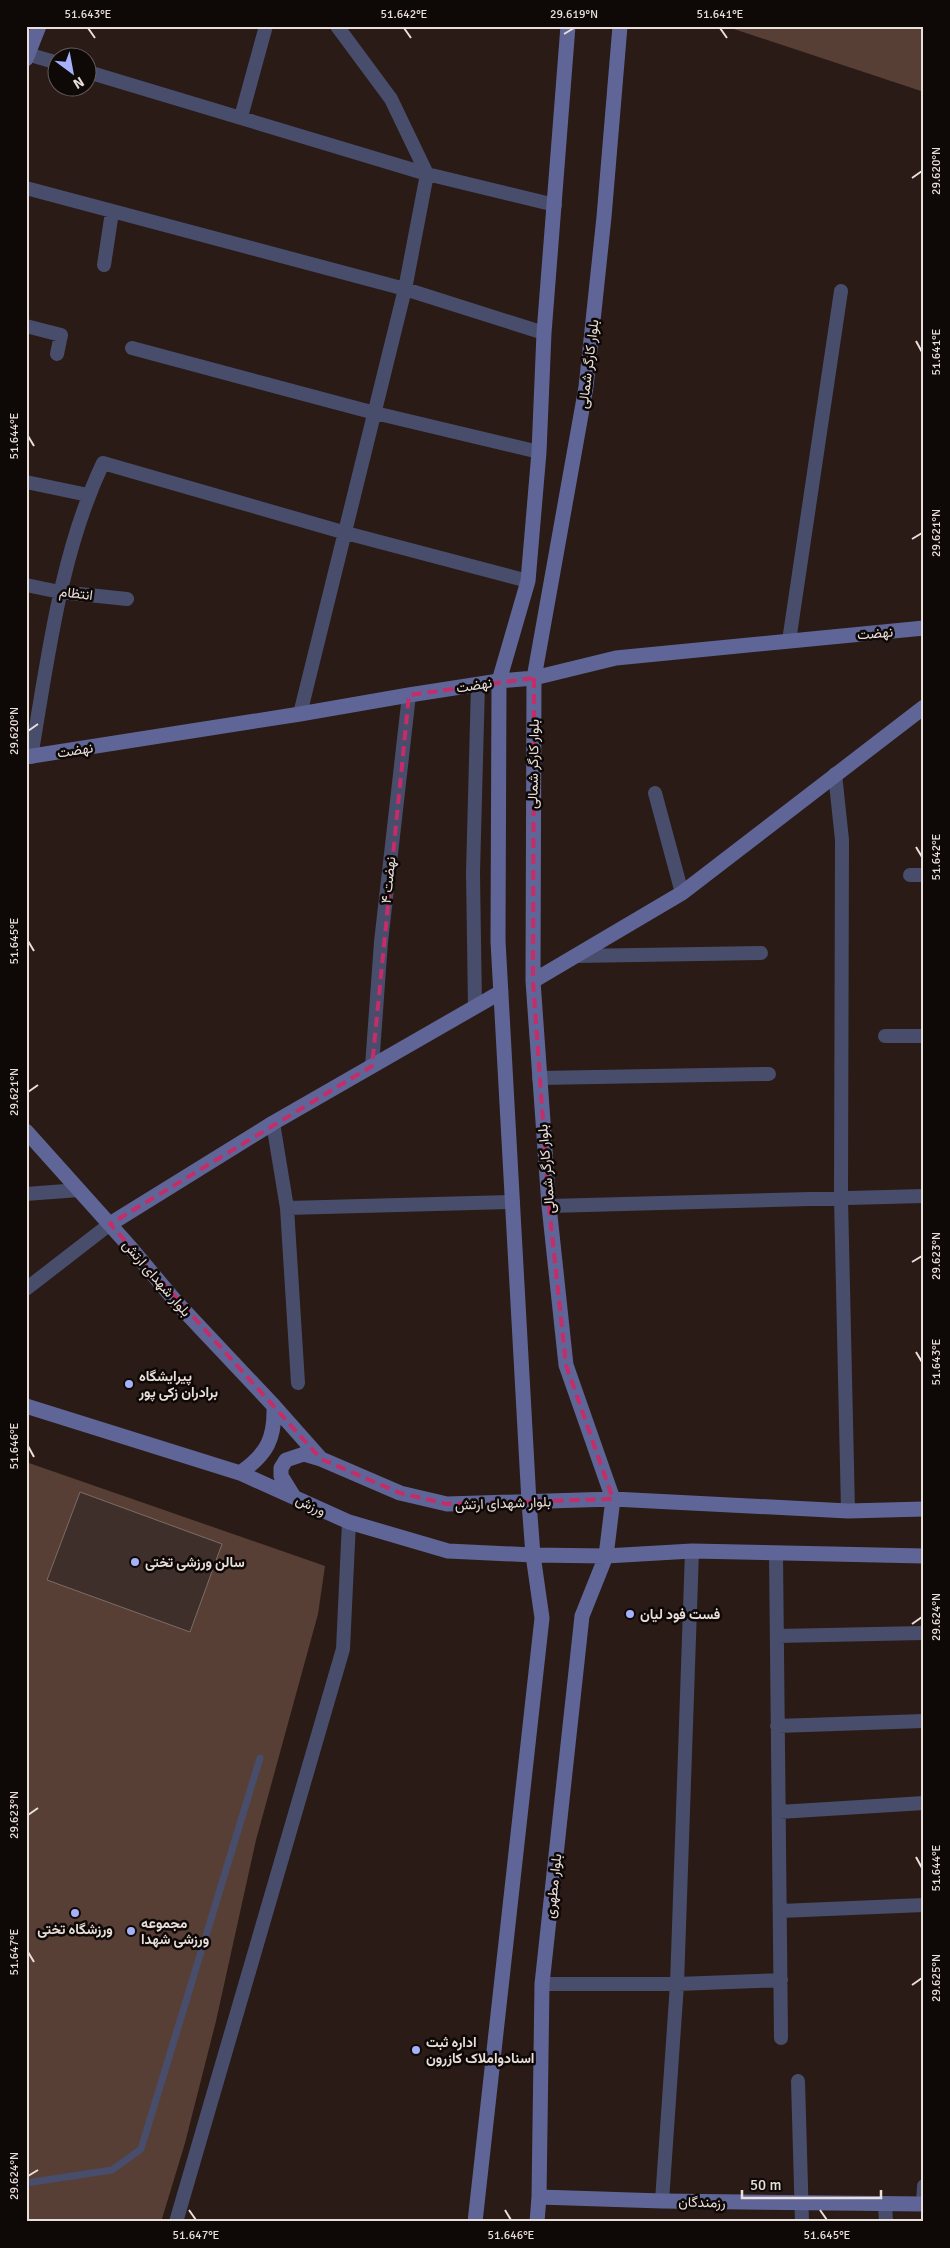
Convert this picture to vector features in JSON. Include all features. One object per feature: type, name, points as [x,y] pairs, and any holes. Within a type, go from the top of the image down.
[{"type":"main road","points":[[27,57],[39,26]]},
{"type":"main road","points":[[475,2222],[542,1618],[533,1555],[529,1502],[500,992],[498,941],[499,681],[528,581],[539,452],[544,333],[568,26]]},
{"type":"main road","name":"بلوار کارگر شمالی","points":[[613,1499],[566,1365],[549,1206],[532,981],[534,678],[586,387],[604,217],[620,26]]},
{"type":"main road","name":"نهضت","points":[[29,757],[478,684],[534,678],[616,658],[924,628]]},
{"type":"main road","points":[[532,981],[682,893],[924,707]]},
{"type":"main road","points":[[110,1224],[273,1123],[500,992]]},
{"type":"main road","name":"بلوار شهدای ارتش","points":[[26,1131],[110,1224],[176,1303],[274,1406],[321,1459],[400,1493],[447,1504],[613,1499],[848,1511],[924,1509]]},
{"type":"main road","name":"ورزش","points":[[26,1406],[240,1473],[348,1522],[448,1551],[606,1556]]},
{"type":"main road","points":[[240,1473],[257,1461],[268,1445],[274,1426],[274,1406]]},
{"type":"main road","points":[[294,1497],[281,1476],[281,1468],[286,1460],[304,1454],[321,1459]]},
{"type":"main road","name":"بلوار مطهری","points":[[537,2222],[542,1984],[582,1616],[606,1556],[613,1499]]},
{"type":"main road","points":[[606,1556],[692,1551],[924,1556]]},
{"type":"main road","name":"رزمندگان","points":[[539,2197],[662,2201],[923,2204]]},
{"type":"street","points":[[241,117],[266,26]]},
{"type":"street","points":[[300,714],[405,290],[427,174],[391,99],[337,26]]},
{"type":"street","points":[[27,57],[48,61]]},
{"type":"street","points":[[98,75],[427,174],[555,205]]},
{"type":"street","points":[[26,188],[405,290],[544,333]]},
{"type":"street","points":[[104,265],[112,212]]},
{"type":"street","points":[[789,641],[841,291]]},
{"type":"street","points":[[26,326],[60,335],[57,354]]},
{"type":"street","points":[[132,348],[375,414],[539,452]]},
{"type":"street","points":[[29,757],[60,592],[88,495],[103,463],[346,533],[528,581]]},
{"type":"street","points":[[26,482],[88,495]]},
{"type":"street","name":"انتظام","points":[[26,585],[60,592],[127,599]]},
{"type":"street","points":[[475,1007],[473,873],[478,684]]},
{"type":"street","name":"نهضت ۴","points":[[372,1066],[381,942],[409,695]]},
{"type":"street","points":[[835,774],[842,840],[841,1198],[848,1511]]},
{"type":"street","points":[[655,793],[682,893]]},
{"type":"street","points":[[575,956],[761,953]]},
{"type":"street","points":[[885,1036],[924,1036]]},
{"type":"street","points":[[539,1078],[769,1074]]},
{"type":"street","points":[[273,1123],[287,1208],[298,1383]]},
{"type":"street","points":[[26,1194],[79,1190]]},
{"type":"street","points":[[549,1206],[924,1196]]},
{"type":"street","points":[[287,1208],[512,1202]]},
{"type":"street","points":[[26,1289],[110,1224]]},
{"type":"street","points":[[176,2222],[343,1649],[348,1522]]},
{"type":"street","points":[[662,2201],[677,1984],[692,1551]]},
{"type":"street","points":[[776,1554],[782,2038]]},
{"type":"street","points":[[777,1636],[924,1633]]},
{"type":"street","points":[[778,1726],[924,1721]]},
{"type":"street","points":[[779,1812],[924,1803]]},
{"type":"street","points":[[780,1911],[924,1905]]},
{"type":"street","points":[[542,1984],[677,1984],[781,1980]]},
{"type":"street","points":[[798,2081],[802,2222]]},
{"type":"street","points":[[923,2204],[924,2186]]},
{"type":"street","points":[[885,2204],[886,2222]]},
{"type":"lane","points":[[26,2183],[112,2170],[141,2149],[260,1758]]},
{"type":"highlighted area","points":[[534,678],[533,981],[549,1206],[566,1365],[613,1499],[447,1504],[400,1493],[321,1459],[110,1224],[372,1066],[409,695]]},
{"type":"shaded area","points":[[725,26],[924,26],[924,92]]},
{"type":"shaded area","name":"مجموعه ورزشی شهدا","points":[[26,1462],[325,1566],[318,1614],[256,1840],[216,2021],[185,2143],[161,2222],[26,2222]]},
{"type":"building","name":"سالن ورزشی تختی","points":[[80,1492],[222,1544],[190,1632],[47,1580]]},
{"type":"place","name":"پیرایشگاه برادران زکی پور","points":[[129,1384]]},
{"type":"place","name":"سالن ورزشی تختی","points":[[135,1562]]},
{"type":"place","name":"فست فود لیان","points":[[630,1614]]},
{"type":"place","name":"ورزشگاه تختی","points":[[75,1913]]},
{"type":"place","name":"مجموعه ورزشی شهدا","points":[[131,1931]]},
{"type":"place","name":"اداره ثبت اسنادواملاک کازرون","points":[[416,2050]]}]
